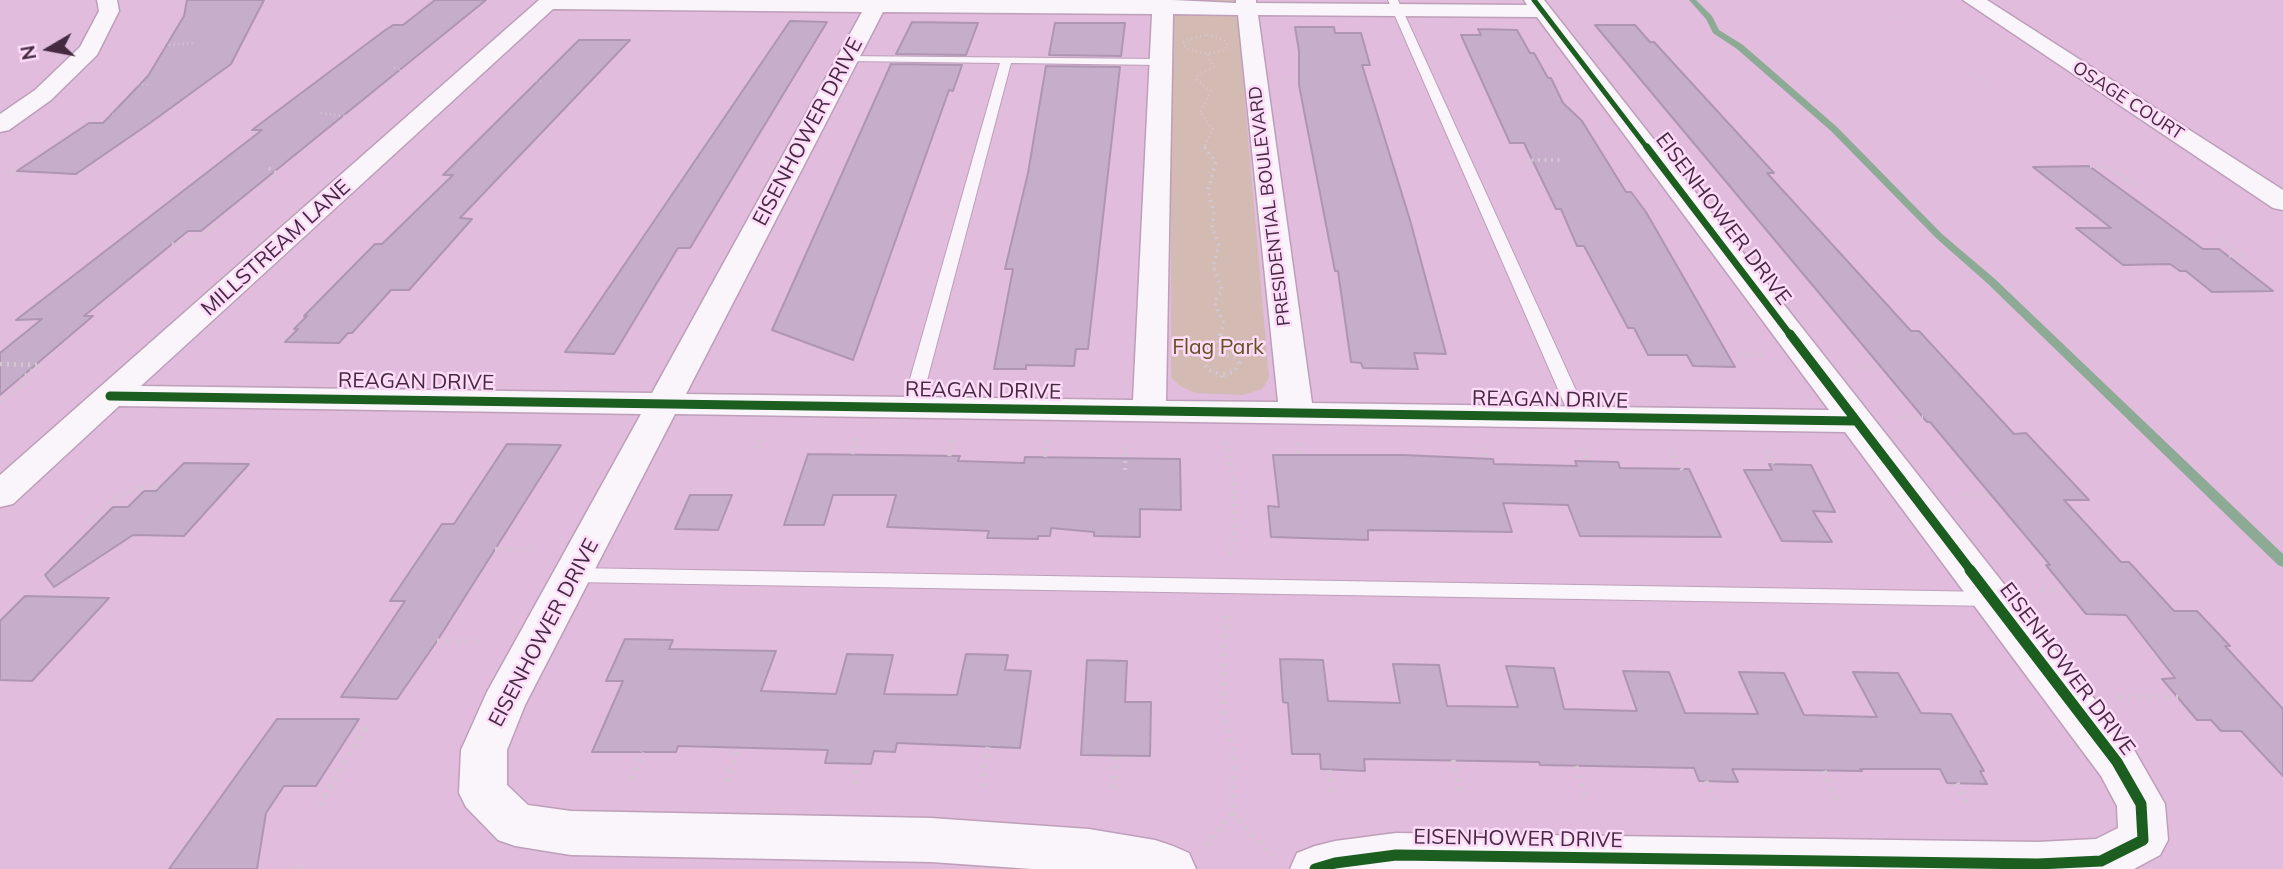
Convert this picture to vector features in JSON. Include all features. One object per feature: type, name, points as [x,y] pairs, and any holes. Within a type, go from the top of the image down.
[{"type":"street","points":[[0,125],[44,95],[89,50],[109,11],[107,0]]},
{"type":"street","name":"OSAGE COURT","points":[[1973,0],[2283,202]]},
{"type":"street","points":[[550,2],[1538,6]]},
{"type":"street","name":"MILLSTREAM LANE","points":[[0,495],[550,2]]},
{"type":"street","points":[[1149,412],[1163,4]]},
{"type":"street","name":"PRESIDENTIAL BOULEVARD","points":[[1246,4],[1297,429]]},
{"type":"street","name":"EISENHOWER DRIVE","points":[[876,5],[513,686],[484,750],[483,793],[515,825],[571,833],[931,840],[1089,851],[1155,862],[1185,861]]},
{"type":"street","name":"EISENHOWER DRIVE","points":[[1315,869],[1335,863],[1396,855],[2038,864],[2101,861],[2143,841],[2141,804],[2118,761],[1538,6]]},
{"type":"street","name":"REAGAN DRIVE","points":[[110,396],[665,402],[1149,412],[1297,429],[1581,434],[1855,421]]},
{"type":"lane","points":[[1395,5],[1581,434]]},
{"type":"lane","points":[[847,58],[1159,62]]},
{"type":"lane","points":[[911,407],[1006,60]]},
{"type":"lane","points":[[573,575],[1992,599]]},
{"type":"path","points":[[1892,17],[1900,16],[1896,11]]},
{"type":"path","points":[[1207,35],[1224,40],[1228,46],[1225,50],[1208,54],[1189,50],[1184,46],[1184,42],[1207,35]]},
{"type":"path","points":[[167,37],[166,41],[170,45],[193,43]]},
{"type":"path","points":[[1208,54],[1214,67],[1196,76],[1197,80],[1211,91],[1200,112],[1213,130],[1203,147],[1216,162],[1208,190],[1214,212],[1212,227],[1219,246],[1213,266],[1222,289],[1214,303],[1224,324],[1218,341],[1220,354]]},
{"type":"path","points":[[391,81],[402,70],[394,68]]},
{"type":"path","points":[[1966,68],[1990,87],[1986,88]]},
{"type":"path","points":[[535,72],[535,80],[545,82]]},
{"type":"path","points":[[144,73],[138,78],[138,84],[149,85]]},
{"type":"path","points":[[321,113],[344,116],[346,119],[336,127]]},
{"type":"path","points":[[68,132],[87,120],[113,114]]},
{"type":"path","points":[[1531,169],[1528,160],[1561,160]]},
{"type":"path","points":[[20,175],[9,173],[21,163]]},
{"type":"path","points":[[2090,166],[2112,169],[2139,186]]},
{"type":"path","points":[[264,186],[277,173],[268,168]]},
{"type":"path","points":[[172,244],[201,236],[220,224]]},
{"type":"path","points":[[2218,237],[2244,256],[2229,257]]},
{"type":"path","points":[[1220,354],[1235,357],[1240,363],[1234,372],[1222,375],[1212,373],[1205,363],[1209,357],[1220,354]]},
{"type":"path","points":[[1739,355],[1762,355]]},
{"type":"path","points":[[0,364],[40,365],[21,379]]},
{"type":"path","points":[[1860,367],[1881,367]]},
{"type":"path","points":[[1222,375],[1223,386]]},
{"type":"path","points":[[0,401],[29,380]]},
{"type":"path","points":[[1900,418],[1923,417]]},
{"type":"path","points":[[1297,429],[1300,456]]},
{"type":"path","points":[[1225,431],[1227,460],[1234,483],[1235,524],[1227,586],[1223,688],[1224,714],[1233,749],[1233,813],[1273,856]]},
{"type":"path","points":[[1581,434],[1588,461]]},
{"type":"path","points":[[757,448],[762,436]]},
{"type":"path","points":[[852,454],[858,438]]},
{"type":"path","points":[[949,456],[953,439]]},
{"type":"path","points":[[1045,457],[1047,440]]},
{"type":"path","points":[[1125,470],[1126,442]]},
{"type":"path","points":[[1482,447],[1485,458]]},
{"type":"path","points":[[1671,450],[1683,471]]},
{"type":"path","points":[[1766,452],[1774,464]]},
{"type":"path","points":[[89,520],[120,496],[135,489],[161,486]]},
{"type":"path","points":[[1964,495],[1988,494]]},
{"type":"path","points":[[495,549],[534,549]]},
{"type":"path","points":[[2041,590],[2065,589]]},
{"type":"path","points":[[437,641],[480,642]]},
{"type":"path","points":[[320,804],[366,729],[353,729]]},
{"type":"path","points":[[982,786],[988,747]]},
{"type":"path","points":[[727,780],[738,748]]},
{"type":"path","points":[[632,779],[643,752]]},
{"type":"path","points":[[1114,788],[1115,755]]},
{"type":"path","points":[[1453,760],[1461,795]]},
{"type":"path","points":[[855,783],[858,764]]},
{"type":"path","points":[[1576,766],[1585,797]]},
{"type":"path","points":[[1329,770],[1332,792]]},
{"type":"path","points":[[1824,771],[1839,803]]},
{"type":"path","points":[[1706,781],[1713,800]]},
{"type":"path","points":[[1956,783],[1969,806]]},
{"type":"path","points":[[1185,861],[1233,813]]},
{"type":"path","points":[[299,869],[300,860]]},
{"type":"green space","name":"Flag Park","points":[[1171,0],[1236,0],[1269,378],[1262,389],[1243,395],[1195,393],[1180,386],[1171,377]]},
{"type":"building","points":[[187,0],[264,0],[231,64],[150,123],[76,174],[17,171],[89,123],[103,123],[148,76],[184,16]]},
{"type":"building","points":[[435,0],[486,0],[201,231],[188,231],[84,316],[93,316],[0,395],[0,353],[42,319],[16,320],[262,130],[252,130],[384,31],[393,25],[403,25]]},
{"type":"building","points":[[790,21],[827,22],[690,248],[678,248],[614,354],[565,352]]},
{"type":"building","points":[[912,22],[978,23],[966,55],[896,54]]},
{"type":"building","points":[[1055,23],[1125,23],[1121,56],[1049,55]]},
{"type":"building","points":[[1595,25],[1635,25],[1650,42],[1654,42],[1774,173],[1767,173],[1911,331],[1919,331],[2014,434],[2026,433],[2089,500],[2064,500],[2121,562],[2129,562],[2174,611],[2197,611],[2230,646],[2225,646],[2283,709],[2283,776],[2241,731],[2221,731],[2211,720],[2197,720],[2162,679],[2175,678],[2126,615],[2086,614],[2046,565],[2050,565]]},
{"type":"building","points":[[1295,27],[1334,27],[1335,33],[1361,33],[1370,65],[1362,65],[1410,220],[1446,354],[1414,353],[1418,369],[1363,368],[1361,363],[1351,362],[1338,271],[1335,271],[1299,85],[1299,51]]},
{"type":"building","points":[[1478,29],[1517,30],[1530,53],[1534,53],[1548,78],[1551,78],[1563,103],[1582,121],[1626,192],[1631,192],[1646,212],[1735,367],[1693,366],[1687,355],[1648,355],[1634,328],[1628,328],[1584,246],[1577,246],[1561,209],[1556,209],[1524,143],[1510,143],[1461,35],[1481,35]]},
{"type":"building","points":[[579,40],[630,40],[460,218],[472,219],[409,290],[391,290],[352,333],[348,333],[339,343],[285,342],[307,316],[304,316],[375,244],[382,244],[453,175],[443,175]]},
{"type":"building","points":[[891,64],[962,65],[953,91],[949,90],[853,360],[772,330]]},
{"type":"building","points":[[1046,66],[1120,67],[1088,349],[1076,349],[1074,366],[1026,365],[1026,369],[994,369],[1013,269],[1005,269],[1028,173]]},
{"type":"building","points":[[2089,166],[2203,249],[2219,249],[2273,291],[2212,292],[2186,271],[2180,271],[2170,264],[2123,265],[2076,228],[2111,228],[2033,167]]},
{"type":"building","points":[[507,444],[561,445],[437,641],[397,699],[341,697],[405,601],[390,601],[442,524],[454,524]]},
{"type":"building","points":[[808,454],[960,456],[958,461],[1024,463],[1025,457],[1180,459],[1181,510],[1140,509],[1140,537],[1094,536],[1094,532],[1051,528],[1050,536],[1038,536],[1038,539],[987,538],[989,531],[887,527],[896,495],[833,495],[824,525],[784,525]]},
{"type":"building","points":[[1273,455],[1403,455],[1493,459],[1494,464],[1577,466],[1575,461],[1618,462],[1620,468],[1689,469],[1721,537],[1580,536],[1568,505],[1503,503],[1512,532],[1368,530],[1368,540],[1271,537],[1268,506],[1279,507]]},
{"type":"building","points":[[184,463],[249,464],[184,536],[133,535],[54,587],[45,575],[113,507],[128,507],[144,491],[156,491]]},
{"type":"building","points":[[1769,464],[1811,465],[1835,512],[1813,511],[1832,542],[1782,541],[1744,470],[1772,470]]},
{"type":"building","points":[[690,495],[732,495],[718,530],[675,529]]},
{"type":"building","points":[[25,596],[109,598],[32,681],[0,680],[0,621]]},
{"type":"building","points":[[625,639],[673,640],[669,649],[776,651],[761,691],[836,694],[847,654],[893,655],[884,694],[957,695],[966,654],[1008,655],[1005,670],[1031,671],[1020,748],[897,743],[895,752],[874,751],[871,764],[825,763],[828,750],[678,746],[676,752],[592,752],[623,681],[606,681]]},
{"type":"building","points":[[1280,659],[1323,660],[1328,701],[1400,703],[1393,664],[1439,665],[1447,706],[1518,707],[1506,666],[1554,668],[1564,709],[1637,711],[1623,671],[1669,672],[1685,713],[1758,714],[1739,672],[1784,673],[1804,715],[1877,717],[1853,672],[1898,673],[1921,713],[1951,714],[1984,771],[1980,771],[1987,784],[1947,783],[1940,769],[1732,769],[1738,782],[1699,781],[1694,768],[1540,765],[1539,762],[1364,759],[1365,771],[1321,769],[1320,754],[1292,754],[1288,703],[1283,702]]},
{"type":"building","points":[[1087,660],[1127,661],[1125,702],[1151,702],[1150,756],[1081,755]]},
{"type":"building","points":[[277,719],[359,719],[316,786],[284,786],[266,813],[257,869],[169,869]]},
{"type":"waterway","points":[[1692,0],[1709,18],[1716,31],[1740,47],[1834,129],[1939,236],[1991,281],[2283,562]]},
{"type":"cycle path","points":[[1315,869],[1335,863],[1396,855],[2038,864],[2101,861],[2143,840],[2141,804],[2117,762],[1534,0]]},
{"type":"cycle path","points":[[110,396],[1855,421]]}]
